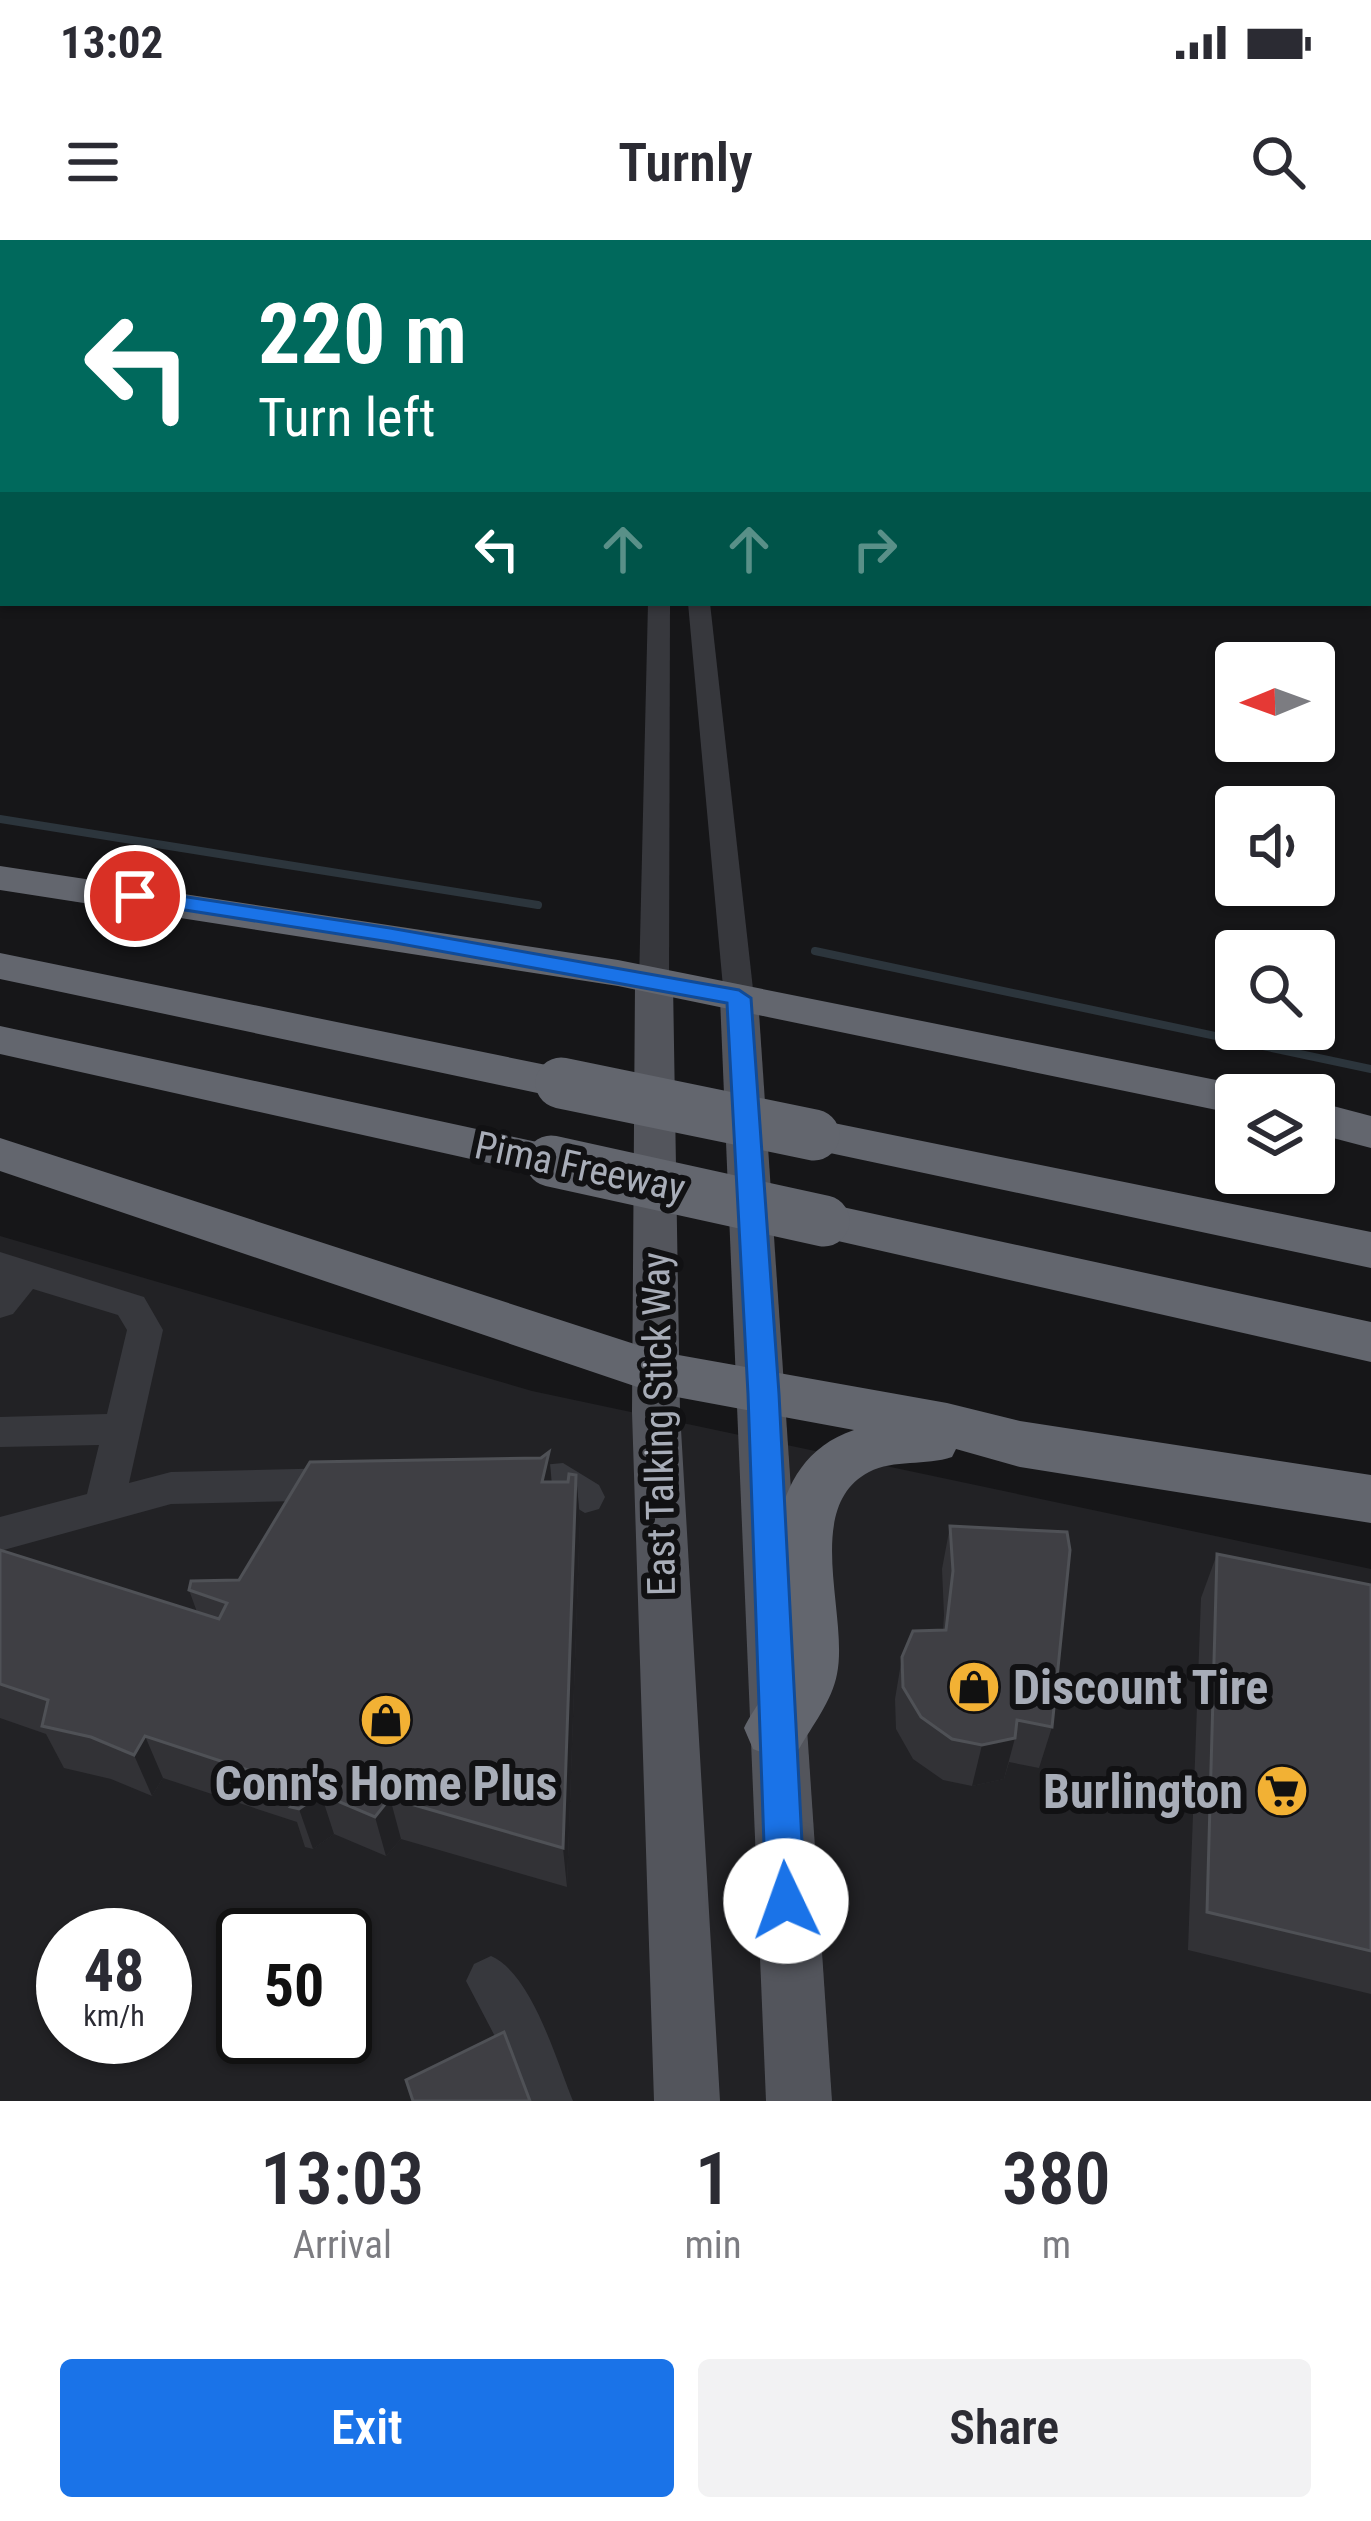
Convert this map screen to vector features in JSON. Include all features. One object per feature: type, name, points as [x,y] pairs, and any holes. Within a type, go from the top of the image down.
[{"type":"highway","points":[[0,878],[390,935],[739,998],[1215,1095]]},
{"type":"highway","name":"Pima Freeway","points":[[0,966],[1371,1250]]},
{"type":"highway","name":"Pima Freeway","points":[[0,1040],[1371,1342]]},
{"type":"highway","points":[[1335,1123],[1371,1132]]},
{"type":"highway","points":[[0,1154],[655,1372],[947,1425],[1020,1444],[1371,1498]]},
{"type":"highway","points":[[776,1728],[806,1677],[804,1522],[830,1467],[856,1449],[888,1442],[1020,1444]]},
{"type":"main road","name":"East Talking Stick Way","points":[[654,983],[655,1372],[687,2101]]},
{"type":"main road","points":[[739,998],[799,2101]]},
{"type":"street","name":"East Talking Stick Way","points":[[654,983],[659,606]]},
{"type":"street","points":[[698,606],[739,998]]},
{"type":"street","points":[[0,1304],[13,1269],[130,1306],[145,1330],[104,1505]]},
{"type":"street","points":[[0,1432],[122,1430]]},
{"type":"street","points":[[471,1481],[563,1479],[585,1497]]},
{"type":"street","points":[[0,1534],[171,1488],[378,1484]]},
{"type":"street","points":[[491,1982],[520,2032],[547,2101]]},
{"type":"shaded area","points":[[0,1236],[532,1391],[1371,1569],[1371,2101],[0,2101]]},
{"type":"building","name":"Conn's Home Plus","points":[[549,1452],[542,1482],[568,1482],[569,1474],[576,1475],[563,1848],[390,1798],[375,1817],[321,1794],[299,1809],[291,1807],[312,1791],[145,1736],[134,1755],[91,1737],[42,1726],[48,1700],[0,1684],[0,1550],[219,1619],[227,1603],[189,1590],[191,1581],[239,1580],[310,1462],[541,1458]]},
{"type":"building","name":"Discount Tire","points":[[950,1526],[1067,1532],[1070,1550],[1052,1727],[1017,1720],[1015,1738],[982,1745],[952,1739],[921,1717],[903,1687],[902,1657],[913,1631],[946,1630],[953,1571]]},
{"type":"building","name":"Burlington","points":[[1217,1554],[1371,1585],[1371,1951],[1207,1912]]},
{"type":"building","points":[[504,2032],[530,2101],[413,2101],[406,2080]]},
{"type":"waterway","points":[[0,819],[538,905]]},
{"type":"waterway","points":[[815,951],[1371,1069]]},
{"type":"place","name":"Discount Tire","points":[[974,1687]]},
{"type":"place","name":"Conn's Home Plus","points":[[386,1720]]},
{"type":"place","name":"Burlington","points":[[1282,1791]]},
{"type":"route","points":[[135,896],[390,935],[739,998],[764,1394],[786,1901]]}]
